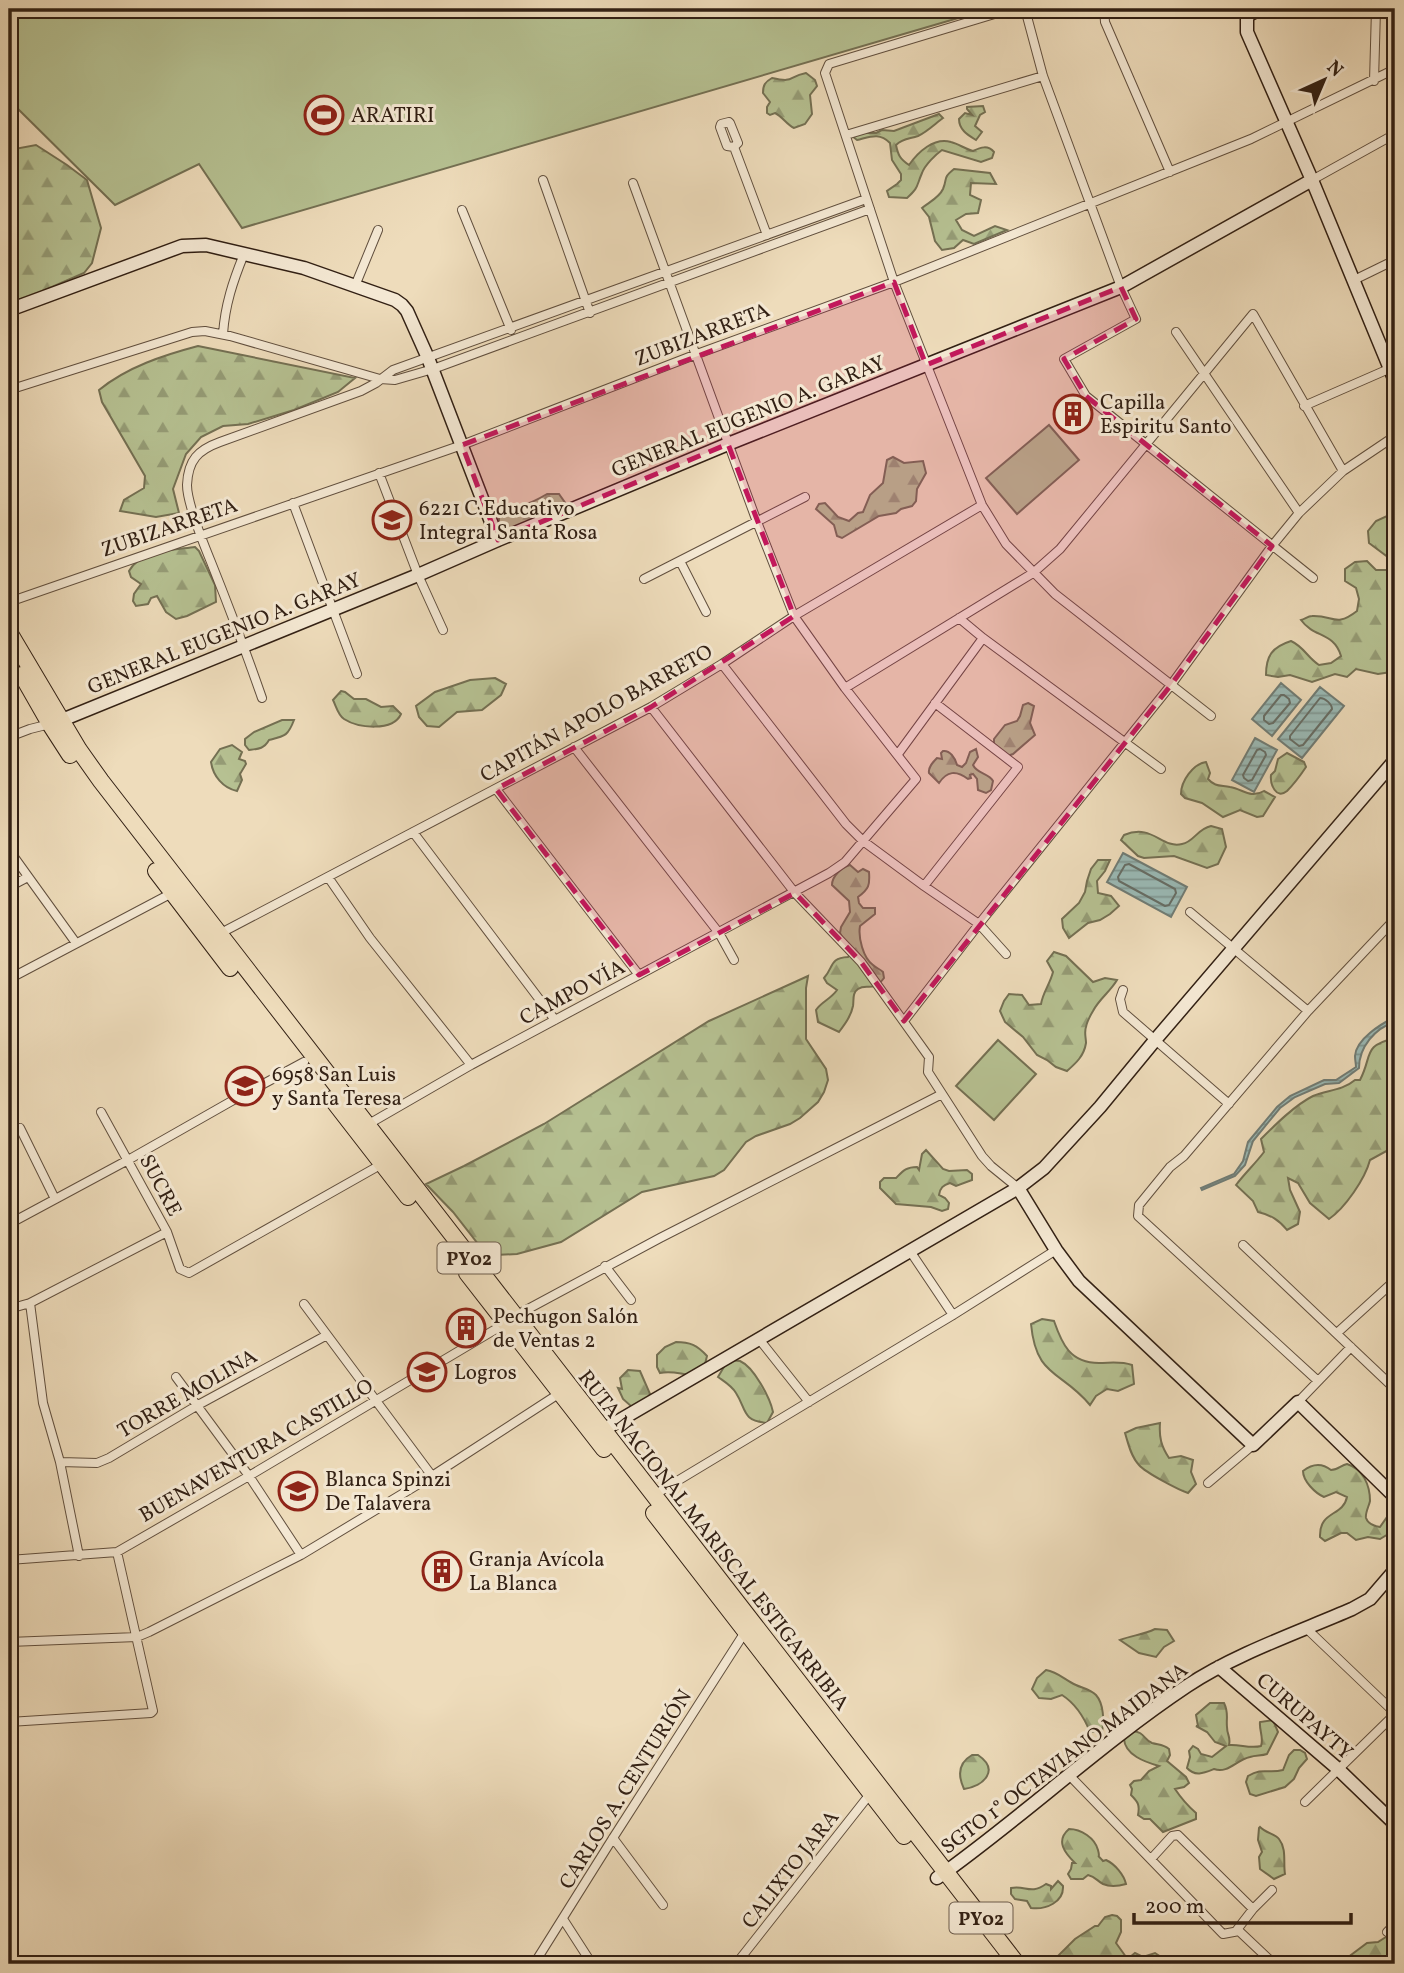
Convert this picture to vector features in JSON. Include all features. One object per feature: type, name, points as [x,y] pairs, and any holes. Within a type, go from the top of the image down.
[{"type":"highway","name":"RUTA NACIONAL MARISCAL ESTIGARRIBIA","points":[[9,632],[94,789],[383,1164],[654,1495],[942,1875],[1005,1964]]},
{"type":"highway","name":"RUTA NACIONAL MARISCAL ESTIGARRIBIA","points":[[9,651],[56,722],[366,1125],[511,1320],[560,1393],[870,1794],[1017,1964]]},
{"type":"street","points":[[1011,9],[829,64],[825,73],[894,282],[982,505],[1006,544],[1055,594],[1211,716]]},
{"type":"street","points":[[1025,9],[1043,76],[1121,287],[1136,319],[1064,359],[1086,396],[1313,578]]},
{"type":"street","points":[[1104,9],[1105,22],[1170,172]]},
{"type":"street","points":[[1260,9],[1247,16],[1247,32],[1393,368],[1395,381]]},
{"type":"street","points":[[1374,80],[1376,9]]},
{"type":"street","name":"ZUBIZARRETA","points":[[9,601],[462,445],[697,354],[894,282],[1286,123],[1395,69]]},
{"type":"street","points":[[846,135],[1043,76]]},
{"type":"street","name":"GENERAL EUGENIO A. GARAY","points":[[56,722],[418,575],[728,444],[1121,287],[1395,134]]},
{"type":"street","points":[[734,147],[767,235]]},
{"type":"street","points":[[543,180],[590,313]]},
{"type":"street","points":[[633,183],[757,522],[794,615],[845,688],[898,754],[983,638]]},
{"type":"street","points":[[431,364],[510,328],[866,199]]},
{"type":"street","points":[[262,698],[201,536],[187,487],[190,469],[197,454],[220,442],[361,391],[393,370],[431,364],[514,340],[870,209]]},
{"type":"street","points":[[462,210],[514,340]]},
{"type":"street","points":[[355,286],[378,230]]},
{"type":"street","points":[[9,310],[182,246],[206,245],[304,268],[395,300],[407,311],[431,364],[498,540]]},
{"type":"street","points":[[223,334],[224,314],[230,290],[244,254]]},
{"type":"street","points":[[1353,280],[1395,260]]},
{"type":"street","points":[[845,688],[1033,573],[1060,549],[1253,314],[1343,471]]},
{"type":"street","points":[[9,390],[192,332],[205,331],[380,379]]},
{"type":"street","points":[[1176,332],[1299,513]]},
{"type":"street","points":[[1304,406],[1393,368]]},
{"type":"street","points":[[904,1021],[1171,685],[1299,513],[1343,471],[1395,436]]},
{"type":"street","points":[[379,472],[418,575],[443,630]]},
{"type":"street","points":[[644,579],[805,497]]},
{"type":"street","points":[[293,503],[357,674]]},
{"type":"street","name":"CAPITÁN APOLO BARRETO","points":[[218,934],[651,707],[722,664],[794,615],[982,505]]},
{"type":"street","points":[[680,561],[706,612]]},
{"type":"street","points":[[959,618],[1161,769]]},
{"type":"street","points":[[722,664],[846,824],[863,841],[924,887],[979,924],[1006,954]]},
{"type":"street","points":[[924,887],[1018,767],[934,704]]},
{"type":"street","points":[[651,707],[796,892],[861,962],[929,1057],[928,1072],[982,1156],[1018,1188],[1056,1250],[1079,1281],[1253,1444]]},
{"type":"street","points":[[9,737],[56,722]]},
{"type":"street","points":[[575,747],[719,933],[734,960]]},
{"type":"street","name":"CAMPO VÍA","points":[[366,1125],[471,1065],[796,892],[845,862],[916,779],[898,754]]},
{"type":"street","points":[[603,1430],[1018,1188],[1044,1168],[1100,1107],[1395,760]]},
{"type":"street","points":[[496,789],[639,975]]},
{"type":"street","points":[[413,832],[555,1020]]},
{"type":"street","points":[[9,850],[76,943]]},
{"type":"street","points":[[9,887],[28,877]]},
{"type":"street","points":[[328,877],[370,939],[471,1065]]},
{"type":"street","points":[[9,979],[172,893]]},
{"type":"street","points":[[1190,912],[1308,1011]]},
{"type":"street","points":[[1318,1381],[1138,1216],[1139,1205],[1308,1011],[1395,919]]},
{"type":"street","points":[[1123,990],[1120,999],[1123,1012],[1229,1104]]},
{"type":"street","points":[[9,1224],[304,1062]]},
{"type":"street","name":"BUENAVENTURA CASTILLO","points":[[9,1560],[117,1552],[605,1266],[942,1094]]},
{"type":"street","name":"SUCRE","points":[[101,1112],[167,1232],[180,1269],[189,1273],[383,1164]]},
{"type":"street","points":[[20,1128],[55,1199]]},
{"type":"street","points":[[9,1309],[30,1303],[167,1232]]},
{"type":"street","points":[[1243,1245],[1395,1389]]},
{"type":"street","points":[[654,1495],[1056,1250]]},
{"type":"street","points":[[910,1251],[953,1315]]},
{"type":"street","points":[[605,1266],[631,1300]]},
{"type":"street","points":[[1337,1333],[1392,1283]]},
{"type":"street","points":[[30,1303],[43,1402],[60,1462],[79,1556]]},
{"type":"street","points":[[304,1304],[432,1476]]},
{"type":"street","name":"TORRE MOLINA","points":[[60,1462],[97,1463],[109,1458],[198,1405],[327,1335]]},
{"type":"street","points":[[759,1339],[809,1402]]},
{"type":"street","points":[[1208,1483],[1298,1402],[1351,1347]]},
{"type":"street","points":[[176,1377],[249,1476],[301,1555]]},
{"type":"street","points":[[9,1642],[137,1637],[301,1555],[432,1476],[560,1393]]},
{"type":"street","points":[[1298,1402],[1395,1497]]},
{"type":"street","points":[[9,1722],[151,1713],[153,1709],[117,1552]]},
{"type":"street","name":"SGTO 1° OCTAVIANO MAIDANA","points":[[942,1875],[1188,1686],[1219,1667],[1370,1599],[1395,1570]]},
{"type":"street","points":[[1305,1802],[1395,1714],[1307,1629]]},
{"type":"street","name":"CARLOS A. CENTURIÓN","points":[[534,1964],[745,1632]]},
{"type":"street","name":"CURUPAYTY","points":[[1219,1667],[1338,1769],[1395,1824]]},
{"type":"street","points":[[1069,1775],[1223,1934],[1236,1931],[1272,1890]]},
{"type":"street","name":"CALIXTO JARA","points":[[736,1964],[870,1794]]},
{"type":"street","points":[[1150,1859],[1172,1836],[1178,1835],[1253,1909]]},
{"type":"street","points":[[613,1838],[663,1905]]},
{"type":"street","points":[[563,1919],[592,1964]]},
{"type":"street","points":[[1387,1932],[1395,1924]]},
{"type":"street","points":[[1236,1931],[1273,1964]]},
{"type":"highlighted area","points":[[894,282],[926,365],[1121,287],[1136,319],[1064,359],[1086,396],[1272,546],[1171,685],[904,1021],[861,962],[795,893],[639,975],[496,789],[651,707],[794,616],[728,444],[498,540],[462,445]]},
{"type":"green space","name":"ARATIRI","points":[[9,9],[989,9],[242,228],[199,164],[115,205],[9,100]]},
{"type":"green space","points":[[806,73],[815,80],[817,86],[810,95],[812,114],[805,124],[794,128],[775,113],[767,113],[770,102],[763,93],[763,88],[772,78],[788,80]]},
{"type":"green space","points":[[983,106],[985,112],[980,115],[975,126],[982,132],[976,140],[962,129],[959,119],[965,113],[972,115],[967,107]]},
{"type":"green space","points":[[939,114],[943,118],[928,130],[896,145],[906,163],[909,165],[927,147],[945,141],[973,151],[989,148],[994,152],[992,158],[981,162],[942,150],[925,167],[915,189],[907,198],[889,197],[887,191],[901,180],[901,174],[892,160],[890,143],[878,136],[857,140],[852,136],[882,130],[894,131]]},
{"type":"green space","points":[[36,145],[87,180],[101,228],[92,263],[84,273],[29,297],[9,302],[9,150]]},
{"type":"green space","points":[[954,169],[990,173],[996,184],[971,183],[970,195],[981,200],[978,213],[966,214],[956,220],[962,230],[974,236],[995,226],[1007,230],[974,244],[963,240],[954,248],[942,250],[935,241],[929,217],[922,208],[939,195]]},
{"type":"green space","points":[[198,346],[355,378],[338,392],[294,410],[248,424],[223,426],[201,437],[186,454],[173,489],[179,513],[156,517],[120,511],[124,500],[144,488],[145,476],[102,402],[99,390],[146,363]]},
{"type":"green space","points":[[1049,425],[1079,460],[1017,514],[986,478]]},
{"type":"green space","points":[[893,457],[904,463],[923,461],[926,473],[917,489],[916,501],[912,506],[896,513],[879,516],[842,538],[837,536],[834,525],[816,509],[819,504],[825,503],[838,517],[849,521],[863,512],[870,495],[883,483],[887,460]]},
{"type":"green space","points":[[547,494],[559,494],[566,504],[562,509],[502,534],[495,506],[522,505]]},
{"type":"green space","points":[[1387,516],[1395,517],[1395,664],[1391,672],[1378,674],[1356,669],[1347,677],[1335,674],[1312,682],[1290,675],[1266,675],[1271,653],[1291,641],[1319,665],[1331,663],[1341,656],[1334,643],[1301,620],[1319,616],[1339,620],[1357,611],[1359,599],[1356,588],[1345,581],[1345,569],[1355,562],[1367,561],[1376,570],[1387,570],[1389,558],[1369,543],[1368,531],[1376,521]]},
{"type":"green space","points":[[195,547],[215,585],[216,602],[176,619],[166,612],[157,596],[151,598],[148,604],[136,606],[133,601],[134,594],[141,584],[131,577],[129,571],[134,564],[159,552]]},
{"type":"green space","points":[[495,678],[506,684],[501,695],[482,710],[457,712],[439,727],[427,726],[419,717],[416,706],[435,692],[470,680]]},
{"type":"green space","points":[[341,691],[354,699],[366,699],[381,707],[393,706],[401,714],[391,724],[383,726],[350,722],[340,715],[333,700]]},
{"type":"green space","points":[[1028,703],[1034,706],[1030,723],[1035,735],[1013,754],[1002,758],[994,739],[1005,725],[1017,721],[1023,705]]},
{"type":"green space","points":[[282,720],[294,720],[285,734],[269,740],[258,749],[249,750],[245,745],[245,739],[254,732]]},
{"type":"green space","points":[[232,745],[242,752],[239,759],[246,764],[240,774],[242,780],[237,791],[219,781],[211,762],[220,749]]},
{"type":"green space","points":[[976,749],[978,757],[973,765],[993,781],[991,790],[986,793],[978,790],[977,779],[973,774],[968,779],[952,773],[939,783],[929,773],[934,761],[937,758],[942,759],[943,751],[950,753],[957,765],[962,767],[970,752]]},
{"type":"green space","points":[[1287,753],[1304,762],[1306,767],[1287,791],[1280,794],[1273,786],[1271,775],[1278,759]]},
{"type":"green space","points":[[1206,762],[1210,773],[1208,779],[1213,783],[1251,794],[1264,791],[1275,797],[1263,816],[1257,817],[1240,810],[1223,817],[1202,803],[1185,798],[1181,794],[1185,779],[1192,770]]},
{"type":"green space","points":[[1211,826],[1222,829],[1226,847],[1218,864],[1207,868],[1174,856],[1144,858],[1138,856],[1121,840],[1124,835],[1142,832],[1168,843],[1182,844]]},
{"type":"green space","points":[[1098,860],[1110,860],[1097,881],[1098,893],[1111,896],[1119,906],[1100,920],[1088,923],[1069,938],[1063,928],[1062,919],[1079,903],[1091,869]]},
{"type":"green space","points":[[850,865],[858,872],[863,869],[869,872],[868,886],[858,897],[863,908],[875,908],[875,914],[860,926],[860,936],[866,958],[883,972],[884,978],[877,985],[861,987],[856,991],[851,1013],[839,1032],[818,1022],[816,1010],[837,990],[824,978],[838,959],[850,954],[840,933],[850,912],[849,901],[832,885],[838,873]]},
{"type":"green space","points":[[1054,952],[1066,956],[1093,982],[1105,978],[1117,980],[1090,1017],[1085,1029],[1086,1043],[1083,1052],[1067,1071],[1037,1055],[1023,1037],[1005,1022],[1000,1011],[1009,994],[1022,995],[1029,1005],[1041,1004],[1053,972],[1047,961]]},
{"type":"green space","points":[[808,976],[806,1039],[826,1069],[828,1080],[824,1092],[818,1102],[800,1118],[746,1142],[724,1170],[714,1176],[642,1192],[561,1242],[517,1254],[495,1255],[482,1249],[453,1212],[426,1184],[544,1124],[709,1021]]},
{"type":"green space","points":[[1395,1038],[1395,1154],[1390,1149],[1370,1160],[1354,1192],[1329,1219],[1310,1203],[1298,1183],[1288,1178],[1290,1190],[1300,1212],[1298,1224],[1287,1230],[1274,1218],[1258,1212],[1253,1201],[1236,1185],[1264,1152],[1261,1139],[1306,1100],[1360,1080],[1373,1048]]},
{"type":"green space","points":[[998,1040],[1036,1074],[994,1120],[956,1086]]},
{"type":"green space","points":[[926,1150],[943,1169],[967,1170],[972,1174],[972,1180],[956,1186],[950,1183],[942,1187],[939,1195],[949,1203],[948,1209],[942,1211],[931,1207],[896,1204],[880,1188],[880,1182],[884,1178],[896,1178],[910,1168],[917,1167],[919,1170],[922,1154]]},
{"type":"green space","points":[[1042,1319],[1054,1321],[1064,1344],[1081,1360],[1132,1365],[1134,1384],[1118,1391],[1107,1389],[1096,1396],[1090,1405],[1052,1372],[1038,1355],[1031,1324]]},
{"type":"green space","points":[[676,1342],[693,1345],[703,1352],[707,1356],[704,1368],[695,1375],[660,1373],[657,1355]]},
{"type":"green space","points":[[728,1360],[745,1364],[761,1384],[773,1412],[767,1423],[749,1417],[734,1391],[718,1377]]},
{"type":"green space","points":[[628,1370],[640,1371],[650,1394],[644,1404],[632,1407],[623,1399],[618,1388],[622,1389],[620,1378]]},
{"type":"green space","points":[[1160,1423],[1161,1441],[1169,1458],[1181,1456],[1193,1460],[1191,1472],[1196,1484],[1188,1493],[1143,1468],[1136,1462],[1130,1450],[1125,1433]]},
{"type":"green space","points":[[1347,1464],[1361,1474],[1369,1489],[1370,1501],[1366,1516],[1368,1522],[1380,1527],[1387,1517],[1395,1512],[1395,1530],[1380,1539],[1368,1537],[1356,1540],[1347,1533],[1325,1541],[1320,1537],[1323,1522],[1341,1508],[1347,1497],[1336,1492],[1324,1497],[1307,1483],[1303,1471],[1317,1465],[1333,1470]]},
{"type":"green space","points":[[1155,1629],[1167,1630],[1174,1641],[1164,1647],[1156,1657],[1139,1653],[1120,1640],[1146,1633]]},
{"type":"green space","points":[[1046,1670],[1096,1695],[1102,1708],[1102,1732],[1090,1732],[1079,1711],[1062,1695],[1051,1699],[1039,1698],[1032,1689],[1037,1678]]},
{"type":"green space","points":[[1210,1703],[1224,1703],[1229,1745],[1261,1746],[1260,1722],[1273,1720],[1278,1732],[1267,1754],[1252,1756],[1224,1770],[1214,1769],[1200,1773],[1190,1771],[1187,1768],[1189,1751],[1193,1746],[1201,1754],[1212,1757],[1226,1746],[1215,1742],[1207,1732],[1196,1726],[1196,1715]]},
{"type":"green space","points":[[1132,1731],[1169,1749],[1167,1761],[1186,1777],[1189,1783],[1175,1789],[1196,1813],[1196,1819],[1163,1832],[1150,1819],[1138,1815],[1139,1806],[1131,1795],[1130,1785],[1159,1766],[1142,1760],[1128,1749],[1124,1739]]},
{"type":"green space","points":[[1294,1750],[1305,1753],[1307,1759],[1294,1779],[1285,1787],[1256,1796],[1250,1794],[1246,1782],[1248,1776],[1258,1772],[1283,1770]]},
{"type":"green space","points":[[972,1755],[978,1755],[985,1761],[989,1772],[978,1785],[964,1789],[960,1770]]},
{"type":"green space","points":[[1260,1827],[1277,1837],[1283,1847],[1285,1874],[1274,1879],[1260,1869]]},
{"type":"green space","points":[[1069,1829],[1091,1838],[1099,1856],[1116,1867],[1126,1884],[1106,1885],[1088,1875],[1083,1879],[1071,1879],[1068,1874],[1072,1863],[1075,1863],[1065,1851],[1062,1842]]},
{"type":"green space","points":[[1058,1881],[1063,1886],[1061,1896],[1053,1904],[1042,1908],[1031,1908],[1027,1901],[1015,1899],[1011,1894],[1011,1888],[1032,1889],[1046,1884],[1051,1886],[1051,1889]]},
{"type":"green space","points":[[1112,1915],[1121,1920],[1121,1932],[1116,1943],[1129,1961],[1135,1953],[1143,1957],[1155,1953],[1166,1964],[1034,1964],[1058,1956],[1075,1939],[1098,1926],[1105,1917]]},
{"type":"green space","points":[[1389,1935],[1395,1937],[1395,1964],[1339,1964],[1367,1943],[1378,1942]]},
{"type":"water","points":[[1281,683],[1301,700],[1272,736],[1252,719]]},
{"type":"water","points":[[1320,687],[1344,706],[1302,758],[1278,739]]},
{"type":"water","points":[[1255,738],[1277,750],[1254,792],[1232,780]]},
{"type":"water","points":[[1123,853],[1187,887],[1171,917],[1107,882]]},
{"type":"water","points":[[1395,1017],[1395,1022],[1381,1029],[1365,1046],[1359,1068],[1339,1083],[1325,1084],[1295,1097],[1280,1108],[1253,1141],[1245,1165],[1235,1176],[1202,1190],[1201,1188],[1234,1174],[1243,1161],[1248,1142],[1277,1107],[1290,1096],[1324,1080],[1336,1080],[1356,1067],[1356,1050],[1364,1038]]},
{"type":"place","name":"ARATIRI","points":[[324,115]]},
{"type":"place","name":"Capilla Espiritu Santo","points":[[1073,414]]},
{"type":"place","name":"6221 C.Educativo Integral Santa Rosa","points":[[392,520]]},
{"type":"place","name":"6958 San Luis y Santa Teresa","points":[[245,1086]]},
{"type":"place","name":"Pechugon Salón de Ventas 2","points":[[466,1328]]},
{"type":"place","name":"Logros","points":[[427,1372]]},
{"type":"place","name":"Blanca Spinzi De Talavera","points":[[298,1491]]},
{"type":"place","name":"Granja Avícola La Blanca","points":[[442,1571]]}]
